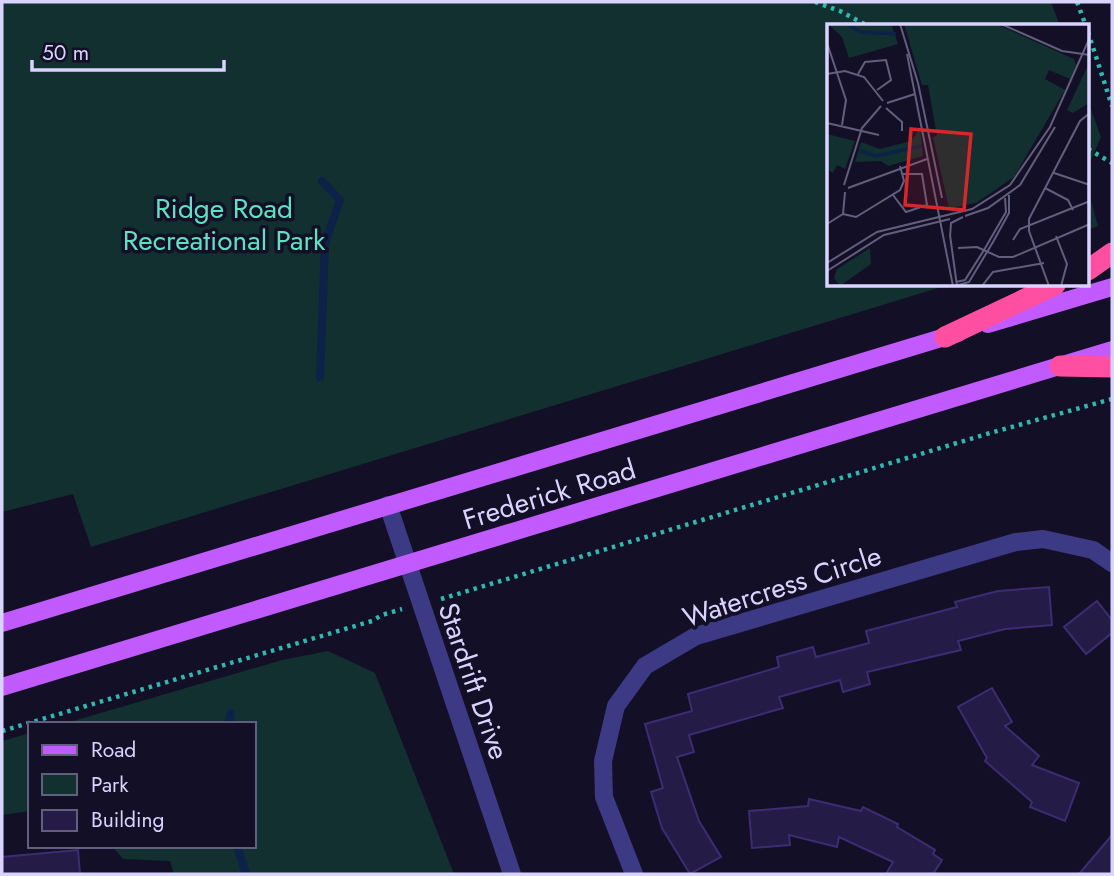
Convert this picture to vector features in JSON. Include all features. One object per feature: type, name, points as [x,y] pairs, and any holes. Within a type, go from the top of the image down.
[{"type":"highway","points":[[1090,269],[1112,253]]},
{"type":"highway","points":[[946,337],[1051,287]]},
{"type":"highway","points":[[1060,366],[1112,367]]},
{"type":"main road","name":"Frederick Road","points":[[2,623],[1112,287]]},
{"type":"main road","name":"Frederick Road","points":[[2,687],[1112,351]]},
{"type":"street","name":"Stardrift Drive","points":[[388,505],[512,874]]},
{"type":"street","name":"Watercress Circle","points":[[634,874],[604,797],[603,761],[616,706],[645,666],[696,636],[1016,541],[1043,539],[1093,550],[1112,563]]},
{"type":"path","points":[[815,2],[840,11],[863,24]]},
{"type":"path","points":[[1077,2],[1085,24]]},
{"type":"path","points":[[1090,38],[1112,106]]},
{"type":"path","points":[[1090,150],[1112,163]]},
{"type":"path","points":[[464,593],[977,436],[1112,399]]},
{"type":"path","points":[[32,722],[372,621],[382,615]]},
{"type":"path","points":[[2,731],[28,723]]},
{"type":"green space","name":"Ridge Road Recreational Park","points":[[2,2],[1051,2],[1059,24],[827,24],[827,287],[941,287],[91,547],[73,494],[2,512]]},
{"type":"green space","points":[[1090,107],[1101,137],[1090,162]]},
{"type":"green space","points":[[1090,197],[1098,226],[1090,229]]},
{"type":"green space","points":[[328,651],[375,673],[454,874],[174,874],[170,861],[123,859],[114,848],[256,848],[256,722],[70,722],[282,660]]},
{"type":"green space","points":[[28,734],[28,811],[2,815],[2,741]]},
{"type":"building","points":[[1049,587],[1052,625],[1005,629],[958,641],[961,650],[867,672],[870,684],[843,692],[840,680],[779,697],[783,708],[689,735],[694,752],[677,757],[699,821],[721,857],[690,874],[662,828],[651,792],[663,788],[645,724],[692,711],[688,694],[779,667],[777,657],[813,647],[816,657],[869,643],[866,631],[957,607],[955,602],[998,591]]},
{"type":"building","points":[[1097,601],[1112,620],[1112,633],[1086,654],[1064,627]]},
{"type":"building","points":[[992,688],[1012,722],[1005,726],[1039,756],[1032,765],[1079,783],[1065,821],[1030,807],[1032,802],[985,761],[987,758],[958,707]]},
{"type":"building","points":[[809,799],[861,811],[863,807],[898,824],[897,827],[935,850],[933,854],[942,860],[933,874],[886,874],[893,862],[839,837],[837,847],[789,835],[790,845],[752,848],[749,811],[808,806]]},
{"type":"building","points":[[1112,835],[1112,874],[1079,874]]},
{"type":"building","points":[[78,850],[80,874],[2,874],[2,857]]},
{"type":"waterway","points":[[320,377],[325,243],[340,200],[322,181]]},
{"type":"waterway","points":[[229,722],[231,713]]},
{"type":"waterway","points":[[238,848],[246,874]]}]
